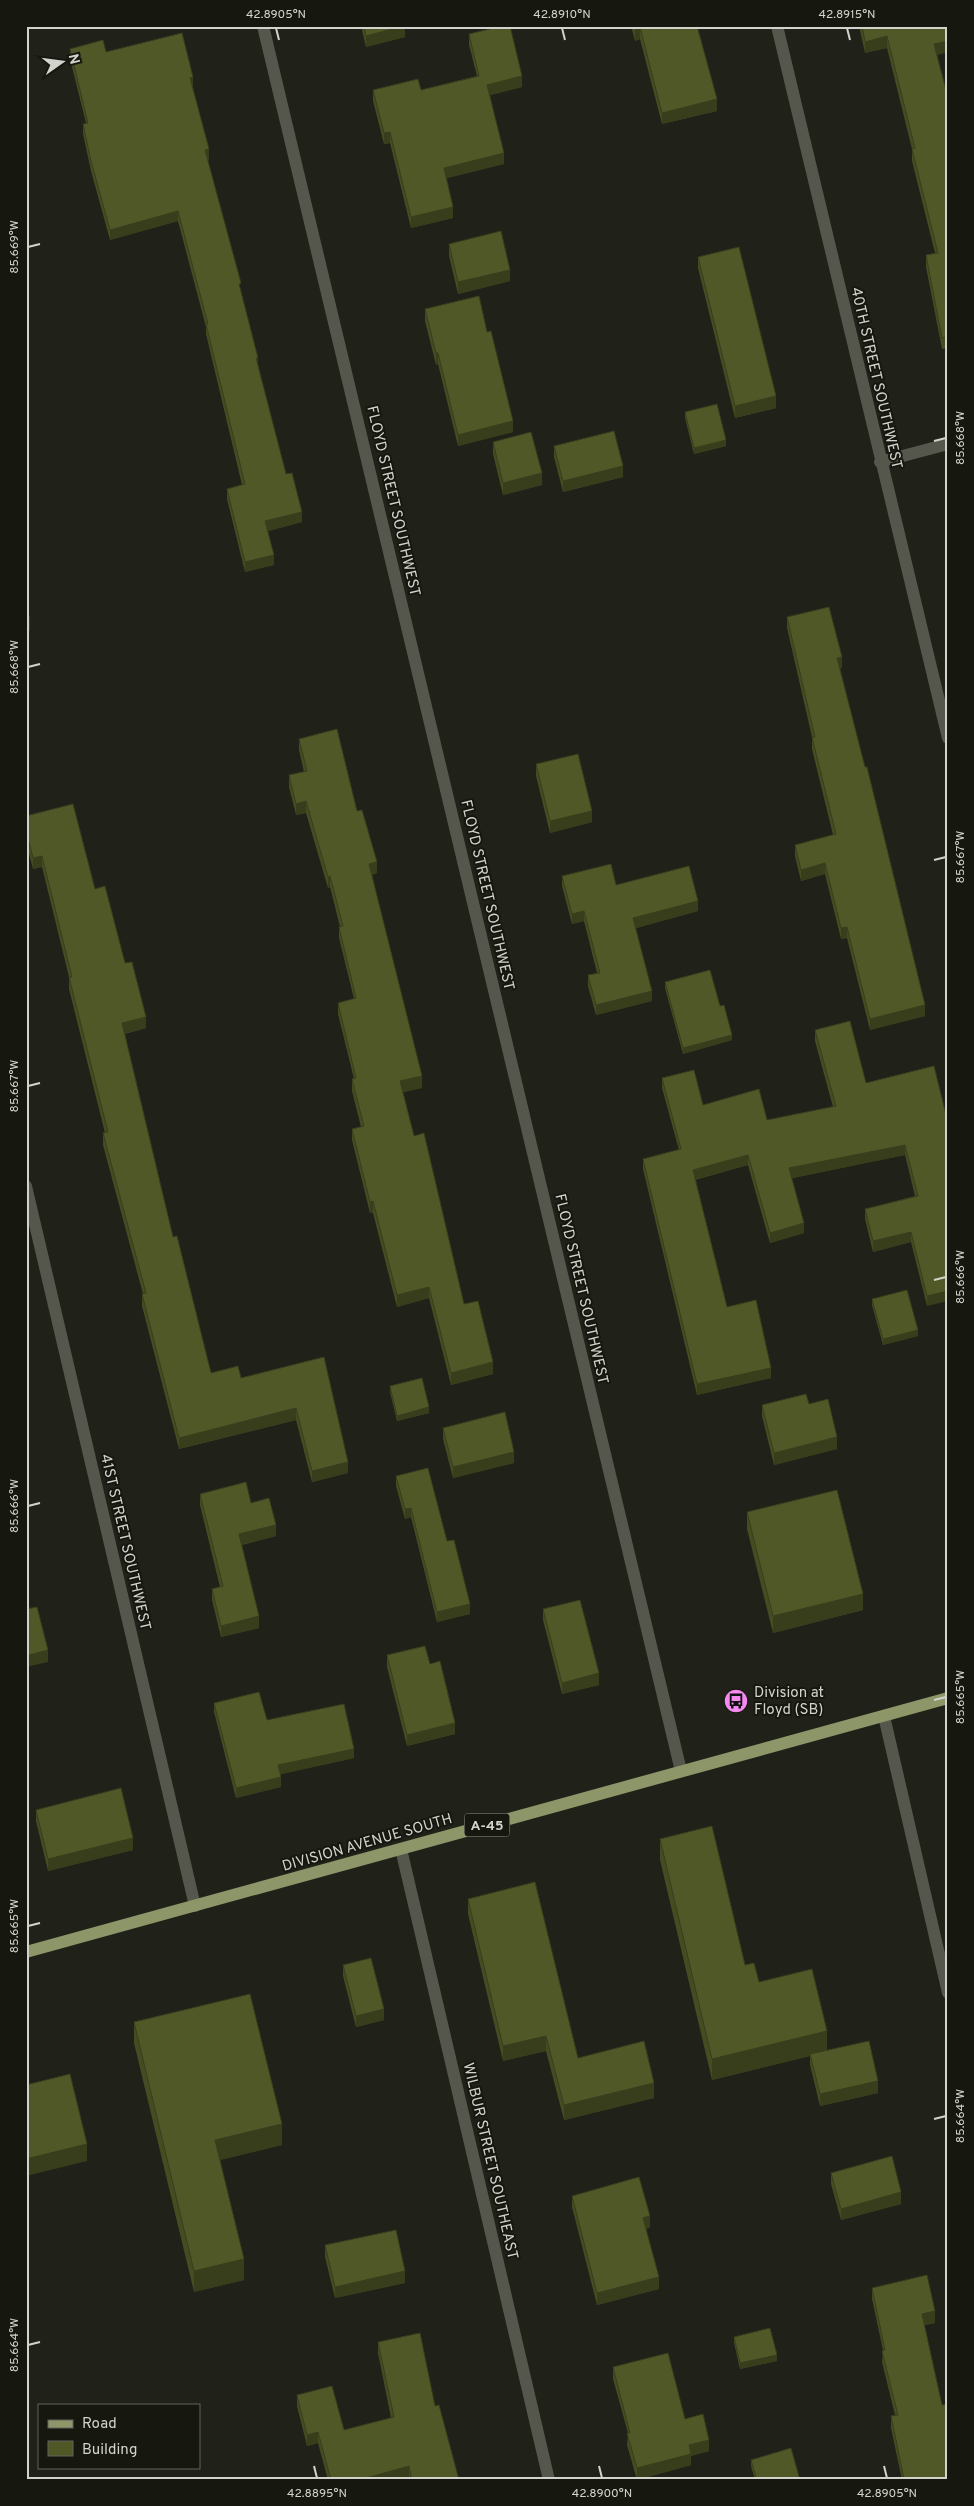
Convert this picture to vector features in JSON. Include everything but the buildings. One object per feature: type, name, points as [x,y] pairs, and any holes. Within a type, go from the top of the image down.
[{"type":"main road","name":"DIVISION AVENUE SOUTH","points":[[26,1952],[948,1698]]},
{"type":"street","name":"FLOYD STREET SOUTHWEST","points":[[263,26],[681,1771]]},
{"type":"street","name":"40TH STREET SOUTHWEST","points":[[777,26],[880,462],[948,738]]},
{"type":"street","points":[[880,462],[948,444]]},
{"type":"street","name":"41ST STREET SOUTHWEST","points":[[26,1186],[195,1906]]},
{"type":"street","points":[[884,1716],[948,1992]]},
{"type":"street","name":"WILBUR STREET SOUTHEAST","points":[[401,1849],[549,2480]]},
{"type":"place","name":"Division at Floyd (SB)","points":[[736,1701]]}]
